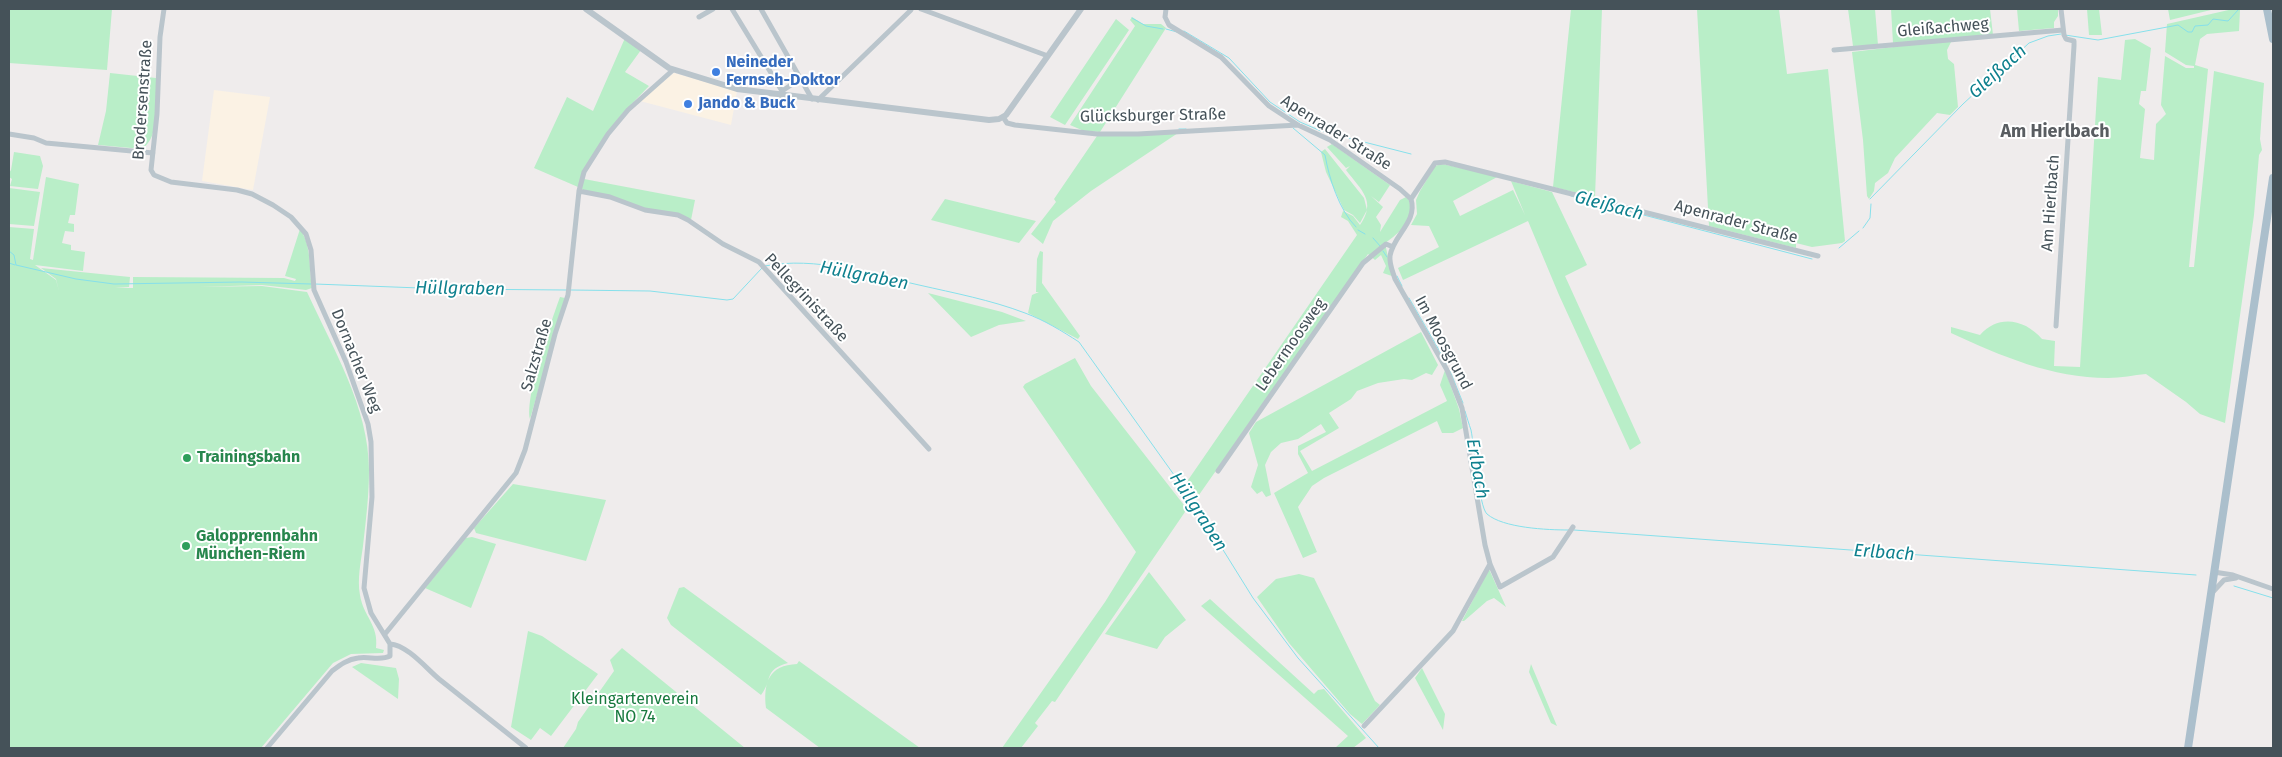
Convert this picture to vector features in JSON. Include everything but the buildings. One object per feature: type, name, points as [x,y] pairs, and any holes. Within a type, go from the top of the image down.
[{"type":"main road","points":[[2266,9],[2273,39]]},
{"type":"main road","points":[[2188,748],[2273,178]]},
{"type":"street","name":"Brodersenstraße","points":[[164,9],[160,37],[157,114],[151,170],[154,175],[170,182]]},
{"type":"street","name":"Glücksburger Straße","points":[[586,9],[673,70],[737,89],[990,120],[1002,117],[1007,123],[1015,125],[1096,134],[1138,134],[1298,124]]},
{"type":"street","points":[[699,17],[713,9]]},
{"type":"street","points":[[732,9],[781,93],[797,82],[802,81]]},
{"type":"street","points":[[761,9],[815,100],[911,10],[921,9],[1048,56]]},
{"type":"street","points":[[1002,117],[1081,9]]},
{"type":"street","name":"Apenrader Straße","points":[[1166,9],[1166,20],[1169,25],[1221,57],[1269,106],[1298,124],[1330,140],[1400,189],[1411,199],[1435,163],[1445,162],[1818,256]]},
{"type":"street","points":[[2061,9],[2064,33]]},
{"type":"street","name":"Gleißachweg","points":[[1834,50],[2064,33]]},
{"type":"street","name":"Am Hierlbach","points":[[2056,326],[2074,46],[2074,41],[2066,39],[2064,33]]},
{"type":"street","name":"Salzstraße","points":[[385,634],[516,472],[525,450],[555,334],[568,294],[579,191],[584,172],[608,134],[628,110],[673,70]]},
{"type":"street","points":[[9,134],[34,138],[46,143],[153,153]]},
{"type":"street","name":"Dornacher Weg","points":[[170,182],[252,194],[291,217],[302,228],[309,240],[314,288],[346,362],[368,424],[372,442],[372,497],[364,588],[371,614],[390,644],[390,656],[384,658],[358,657],[340,664],[267,748]]},
{"type":"street","name":"Pellegrinistraße","points":[[579,191],[610,197],[645,210],[678,215],[723,244],[762,265],[929,449]]},
{"type":"street","name":"Im Moosgrund","points":[[1411,199],[1413,208],[1411,217],[1393,247],[1390,265],[1395,279],[1447,370],[1462,408],[1490,564],[1500,587],[1553,557],[1573,527]]},
{"type":"street","name":"Lebermoosweg","points":[[1218,471],[1363,263],[1386,244],[1393,247]]},
{"type":"street","points":[[1364,726],[1453,631],[1490,564]]},
{"type":"street","points":[[2214,572],[2239,577],[2273,589]]},
{"type":"street","points":[[2211,594],[2224,580],[2239,577]]},
{"type":"street","points":[[390,644],[394,644],[417,658],[436,676],[526,748]]},
{"type":"shaded area","points":[[674,73],[737,91],[731,125],[640,101]]},
{"type":"shaded area","points":[[214,90],[270,97],[253,190],[202,181]]},
{"type":"green space","points":[[9,9],[112,9],[107,70],[9,63]]},
{"type":"green space","points":[[1571,9],[1602,9],[1595,197],[1553,187]]},
{"type":"green space","points":[[1697,9],[1779,9],[1787,74],[1828,69],[1845,241],[1842,243],[1812,247],[1796,243],[1796,248],[1709,226]]},
{"type":"green space","points":[[1848,9],[1875,9],[1878,45],[1853,46]]},
{"type":"green space","points":[[1891,9],[1990,9],[1993,35],[1893,43]]},
{"type":"green space","points":[[2017,9],[2058,9],[2054,28],[2019,31]]},
{"type":"green space","points":[[2087,9],[2099,9],[2102,35],[2089,35]]},
{"type":"green space","points":[[2168,9],[2215,9],[2170,20]]},
{"type":"green space","points":[[2233,9],[2240,10],[2239,31],[2207,34],[2200,39],[2195,65],[2208,69],[2189,267],[2194,267],[2214,71],[2264,83],[2260,139],[2262,150],[2259,155],[2254,215],[2225,423],[2200,414],[2146,374],[2108,378],[2087,377],[2047,370],[1989,350],[1951,333],[1951,327],[1980,335],[1987,328],[1995,324],[2003,322],[2020,323],[2035,332],[2042,339],[2055,341],[2054,366],[2080,367],[2098,77],[2121,80],[2125,40],[2135,39],[2151,48],[2146,91],[2141,91],[2139,104],[2145,109],[2140,158],[2154,160],[2156,124],[2166,114],[2161,105],[2165,56],[2186,68],[2194,68],[2194,66],[2186,65],[2165,52],[2167,24]]},
{"type":"green space","points":[[1132,17],[1143,24],[1161,24],[1166,28],[1100,132],[1084,131],[1070,125],[1135,26],[1130,20]]},
{"type":"green space","points":[[1116,19],[1129,30],[1065,125],[1050,117]]},
{"type":"green space","points":[[625,38],[641,50],[625,72],[649,86],[607,133],[578,187],[534,168],[567,97],[593,111]]},
{"type":"green space","points":[[1952,40],[1947,50],[1948,59],[1954,64],[1958,107],[1950,115],[1937,113],[1895,158],[1888,173],[1875,183],[1874,191],[1869,199],[1867,196],[1863,140],[1852,52]]},
{"type":"green space","points":[[110,73],[156,78],[157,106],[155,126],[148,143],[142,149],[98,145],[106,111]]},
{"type":"green space","points":[[1178,133],[1091,191],[1053,221],[1043,244],[1031,234],[1056,202],[1054,199],[1097,136]]},
{"type":"green space","points":[[1332,144],[1390,185],[1379,202],[1371,196],[1383,207],[1376,217],[1381,225],[1380,232],[1400,200],[1406,197],[1409,200],[1410,213],[1408,219],[1396,235],[1385,243],[1392,276],[1383,273],[1386,266],[1381,255],[1375,260],[1368,254],[1194,502],[1191,497],[1194,491],[1190,487],[1187,490],[1186,483],[1357,235],[1348,221],[1341,217],[1343,211],[1353,216],[1360,225],[1365,217],[1367,202],[1365,196],[1346,170],[1350,166],[1346,168],[1327,147]]},
{"type":"green space","points":[[1325,149],[1364,198],[1367,210],[1360,223],[1353,215],[1344,210],[1326,172],[1321,152]]},
{"type":"green space","points":[[14,152],[40,156],[43,166],[38,189],[10,186],[12,179],[9,177],[9,173]]},
{"type":"green space","points":[[1442,164],[1499,176],[1453,201],[1460,216],[1513,190],[1525,215],[1511,181],[1552,192],[1587,265],[1565,276],[1641,443],[1630,450],[1559,295],[1528,221],[1403,280],[1398,268],[1439,247],[1429,226],[1411,225],[1417,214],[1416,200],[1420,191],[1435,166]]},
{"type":"green space","name":"Galopprennbahn München-Riem","points":[[46,177],[79,184],[75,215],[70,215],[68,223],[74,224],[74,232],[65,231],[62,243],[71,245],[71,250],[85,252],[83,271],[35,265],[56,280],[59,291],[56,279],[41,268],[130,277],[129,287],[115,288],[133,288],[133,277],[284,278],[295,281],[296,279],[285,276],[300,229],[307,243],[312,288],[306,290],[262,285],[199,287],[262,286],[307,292],[338,356],[363,423],[369,479],[359,589],[364,609],[375,633],[376,648],[384,650],[383,653],[351,654],[333,663],[261,748],[9,748],[9,227],[34,229],[30,259],[33,260]]},
{"type":"green space","points":[[584,179],[695,200],[691,220],[584,191],[581,188]]},
{"type":"green space","points":[[9,188],[40,192],[34,226],[9,224]]},
{"type":"green space","points":[[945,199],[1036,221],[1019,243],[931,220]]},
{"type":"green space","points":[[1040,251],[1043,252],[1042,283],[1080,336],[1078,339],[1028,313],[1032,295],[1039,292],[1036,292],[1037,259]]},
{"type":"green space","points":[[928,293],[1002,312],[1026,321],[999,325],[971,337]]},
{"type":"green space","points":[[560,297],[565,298],[530,419],[529,408],[535,377]]},
{"type":"green space","points":[[1421,332],[1438,365],[1432,375],[1426,373],[1412,380],[1404,379],[1378,383],[1357,391],[1351,399],[1329,413],[1339,428],[1300,451],[1312,471],[1447,401],[1440,385],[1445,370],[1459,409],[1463,428],[1453,433],[1442,433],[1437,421],[1324,478],[1312,486],[1298,507],[1317,552],[1303,558],[1274,493],[1308,473],[1298,454],[1298,446],[1326,432],[1321,424],[1298,439],[1281,443],[1271,452],[1265,465],[1271,495],[1266,497],[1262,491],[1257,494],[1251,487],[1258,465],[1249,433],[1256,422]]},
{"type":"green space","points":[[1075,358],[1091,386],[1187,509],[1055,702],[1052,701],[1035,723],[1038,726],[1021,748],[1002,748],[1105,602],[1136,552],[1023,387],[1025,384]]},
{"type":"green space","points":[[513,484],[606,500],[586,561],[476,533],[474,528]]},
{"type":"green space","points":[[472,537],[496,544],[471,608],[425,588],[466,538]]},
{"type":"green space","points":[[1489,569],[1506,607],[1494,598],[1487,601],[1462,621]]},
{"type":"green space","points":[[1149,572],[1186,620],[1165,637],[1157,649],[1105,634]]},
{"type":"green space","points":[[1299,574],[1314,578],[1375,701],[1380,705],[1362,724],[1350,714],[1289,643],[1257,597],[1276,579]]},
{"type":"green space","points":[[684,587],[788,663],[772,672],[761,695],[671,625],[667,618],[679,588]]},
{"type":"green space","points":[[1210,599],[1314,694],[1318,690],[1324,689],[1366,738],[1353,748],[1335,748],[1348,736],[1201,606]]},
{"type":"green space","points":[[528,631],[542,636],[598,674],[551,736],[540,728],[531,740],[511,727]]},
{"type":"green space","name":"Kleingartenverein NO 74","points":[[622,648],[745,748],[563,748],[576,729],[578,722],[614,671],[610,660]]},
{"type":"green space","points":[[799,661],[920,748],[820,748],[766,708],[767,683],[770,677],[780,668],[797,664]]},
{"type":"green space","points":[[361,663],[396,668],[399,679],[398,699],[352,667]]},
{"type":"green space","points":[[1531,664],[1557,726],[1551,723],[1529,672]]},
{"type":"green space","points":[[1422,668],[1445,714],[1443,730],[1415,678]]},
{"type":"waterway","name":"Gleißach","points":[[2065,35],[2098,40],[2178,25],[2188,32],[2192,32],[2195,26],[2208,25],[2213,19],[2228,21],[2239,9]]},
{"type":"waterway","name":"Gleißach","points":[[1132,18],[1146,26],[1163,29]]},
{"type":"waterway","name":"Gleißach","points":[[1166,29],[1177,32]]},
{"type":"waterway","name":"Gleißach","points":[[1184,31],[1229,58],[1270,102],[1300,122],[1321,131],[1411,154]]},
{"type":"waterway","name":"Gleißach","points":[[1870,199],[1963,104],[2029,43],[2048,36],[2061,34]]},
{"type":"waterway","points":[[1293,128],[1325,155],[1329,174],[1340,203],[1356,227]]},
{"type":"waterway","points":[[1179,129],[1186,129]]},
{"type":"waterway","name":"Gleißach","points":[[1571,196],[1812,259]]},
{"type":"waterway","name":"Gleißach","points":[[1863,228],[1870,218],[1871,204]]},
{"type":"waterway","points":[[1358,230],[1365,234]]},
{"type":"waterway","name":"Gleißach","points":[[1839,248],[1859,231]]},
{"type":"waterway","points":[[1373,238],[1381,247]]},
{"type":"waterway","name":"Hüllgraben","points":[[9,251],[14,255],[16,265],[76,279],[114,284],[241,282],[311,284]]},
{"type":"waterway","points":[[1383,251],[1387,257]]},
{"type":"waterway","name":"Hüllgraben","points":[[9,263],[15,265]]},
{"type":"waterway","name":"Hüllgraben","points":[[765,266],[784,263],[823,265],[972,297],[1012,308],[1032,316],[1079,342],[1192,500],[1253,598],[1298,658],[1379,748]]},
{"type":"waterway","name":"Hüllgraben","points":[[570,290],[650,291],[727,300],[733,299],[762,268]]},
{"type":"waterway","points":[[1397,276],[1402,286]]},
{"type":"waterway","name":"Hüllgraben","points":[[315,284],[446,289],[566,290]]},
{"type":"waterway","points":[[1409,298],[1447,364]]},
{"type":"waterway","name":"Erlbach","points":[[1450,371],[1463,403]]},
{"type":"waterway","name":"Erlbach","points":[[1465,411],[1471,430],[1482,500],[1487,514],[1494,519],[1514,525],[1538,529],[1569,530]]},
{"type":"waterway","name":"Erlbach","points":[[1574,530],[2196,575]]},
{"type":"waterway","points":[[2234,586],[2273,598]]},
{"type":"place","name":"Neineder Fernseh-Doktor","points":[[716,72]]},
{"type":"place","name":"Jando & Buck","points":[[688,104]]},
{"type":"place","name":"Trainingsbahn","points":[[187,458]]},
{"type":"place","name":"Galopprennbahn München-Riem","points":[[186,546]]},
{"type":"district","name":"Am Hierlbach","points":[[2055,132]]}]
